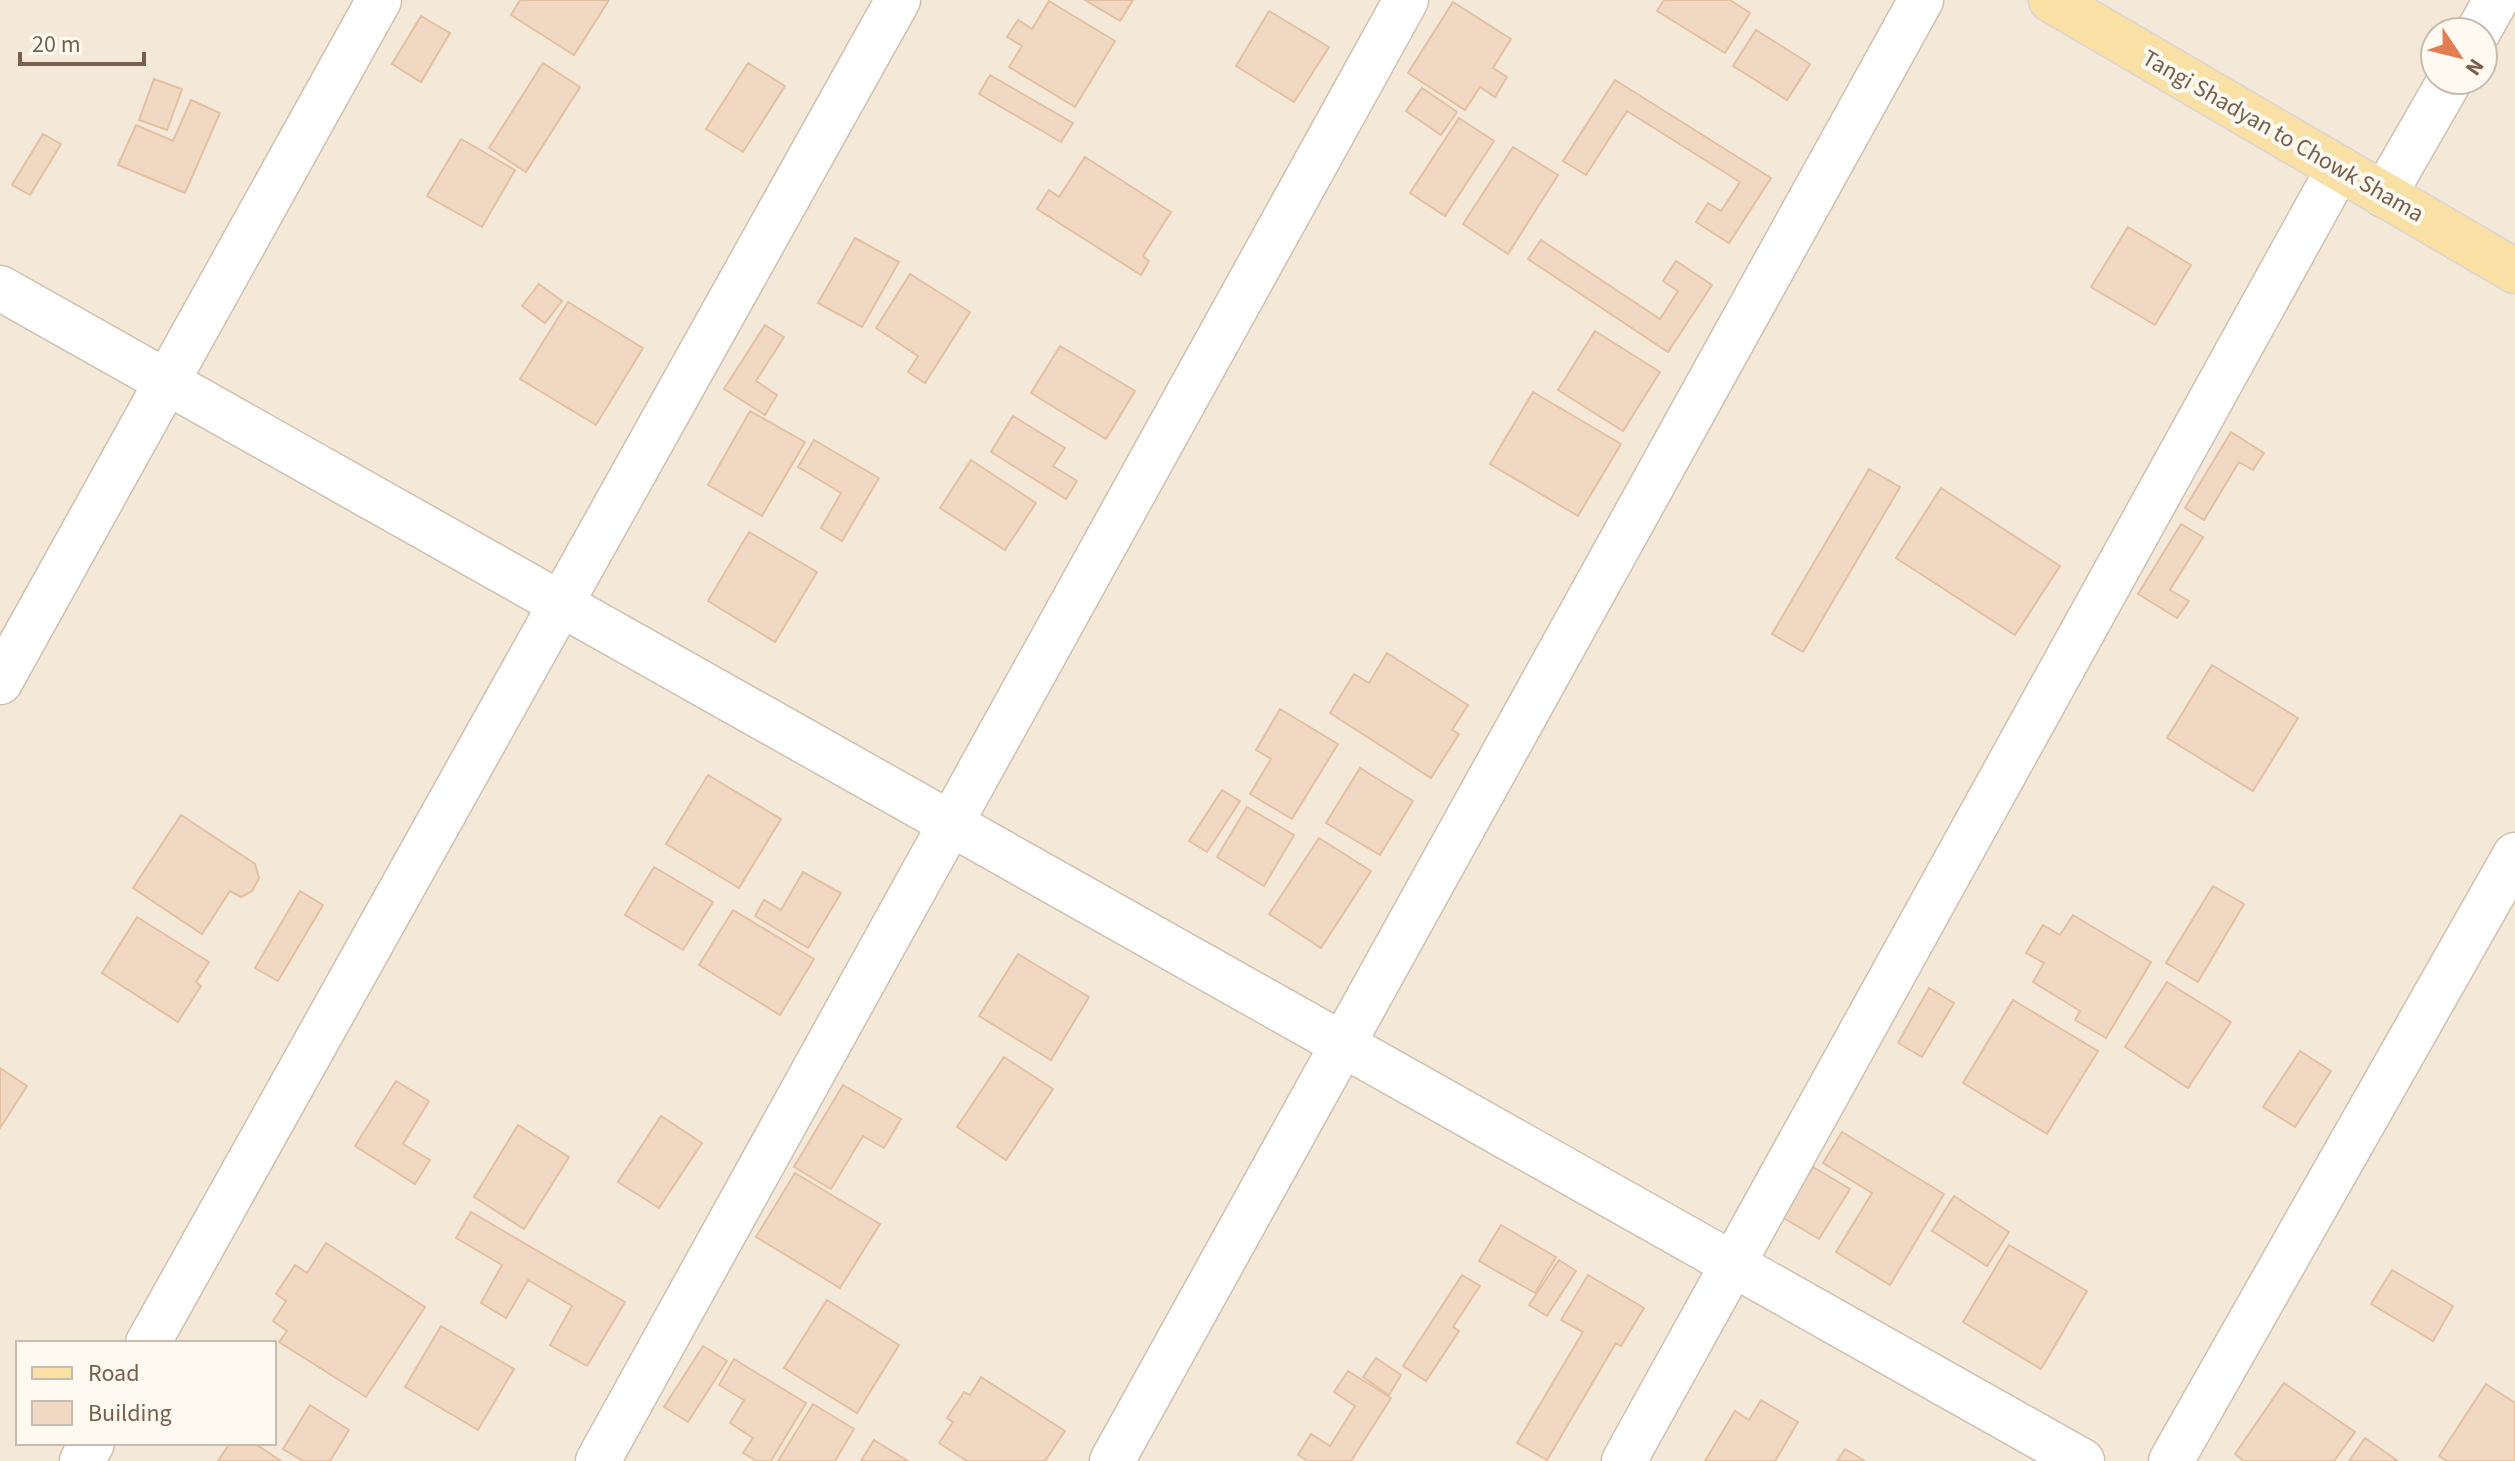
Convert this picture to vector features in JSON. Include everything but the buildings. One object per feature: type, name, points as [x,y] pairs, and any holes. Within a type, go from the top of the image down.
[{"type":"main road","name":"Tangi Shadyan to Chowk Shama","points":[[2051,0],[2515,271]]},
{"type":"street","points":[[0,682],[379,0]]},
{"type":"street","points":[[149,1341],[898,0]]},
{"type":"street","points":[[598,1461],[1406,0]]},
{"type":"street","points":[[1112,1461],[1921,0]]},
{"type":"street","points":[[2384,195],[2441,96]]},
{"type":"street","points":[[1624,1461],[2339,168]]},
{"type":"street","points":[[0,288],[2082,1461]]},
{"type":"street","points":[[2171,1461],[2515,855]]},
{"type":"shaded area","points":[[0,0],[2515,0],[2515,1461],[0,1461]]}]
